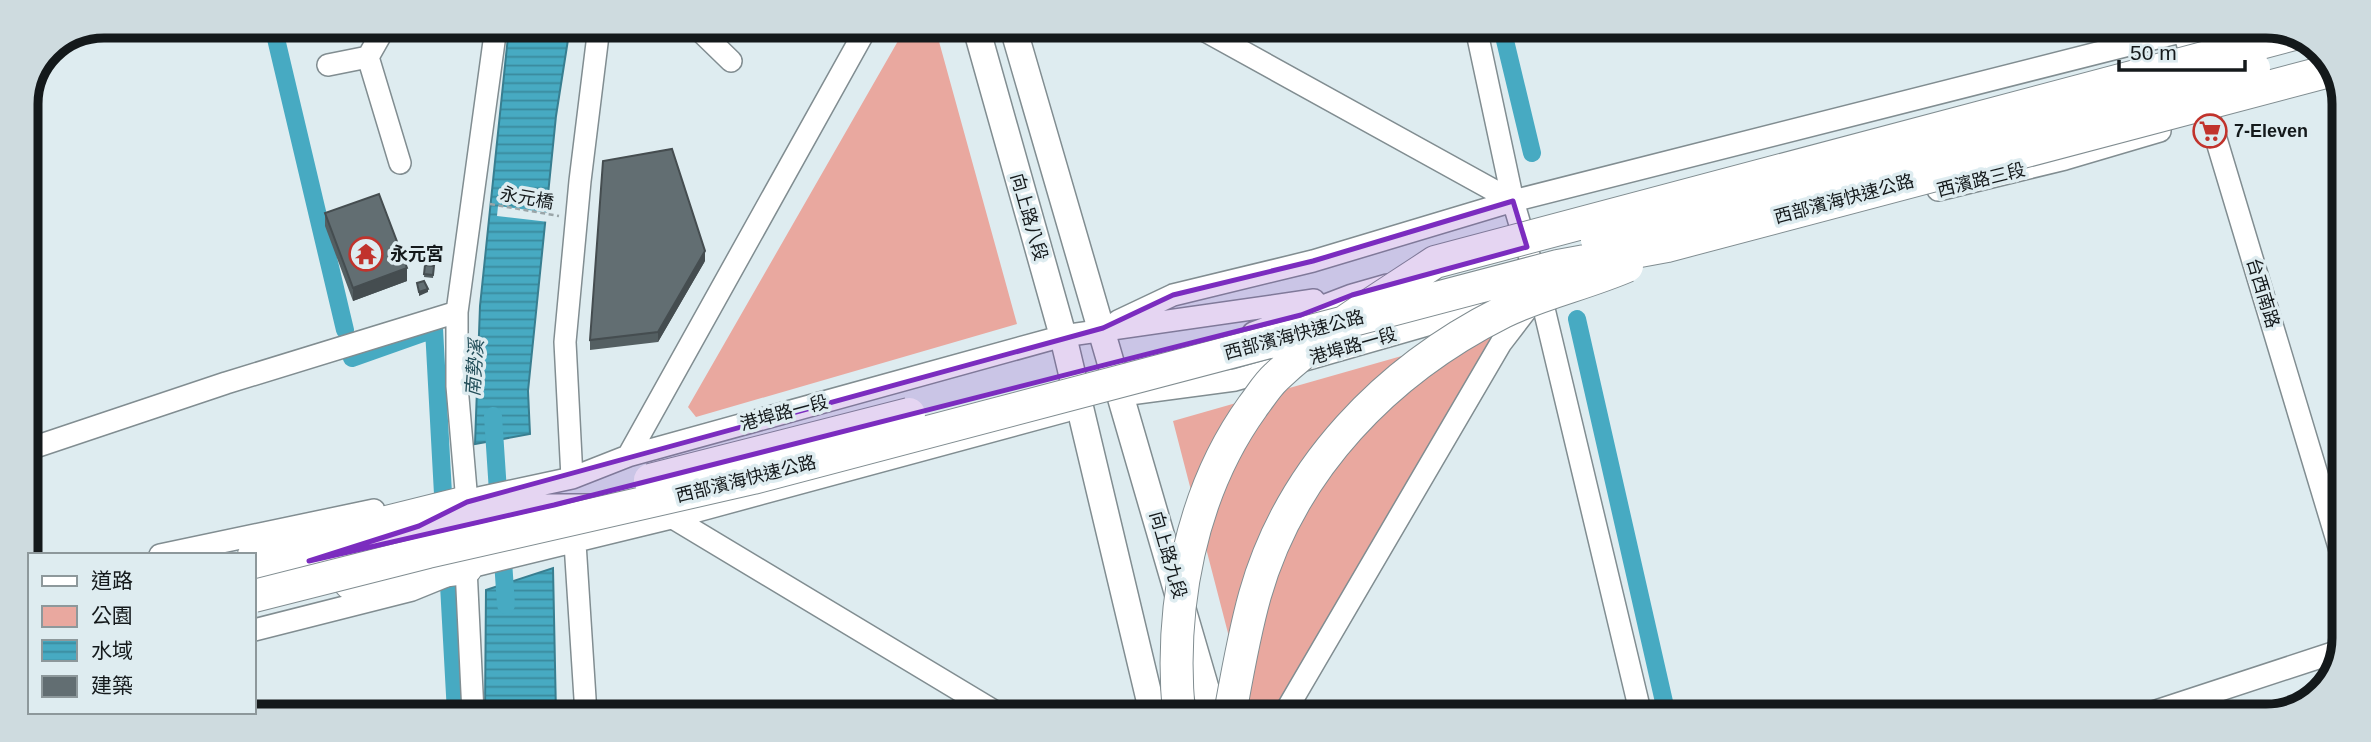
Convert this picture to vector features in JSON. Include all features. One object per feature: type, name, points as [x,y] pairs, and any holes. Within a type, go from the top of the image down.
[{"type":"highway","points":[[1178,704],[1175,669],[1186,563],[1200,505],[1220,458],[1274,378],[1346,320],[1435,262],[2275,39]]},
{"type":"highway","name":"西部濱海快速公路","points":[[256,580],[1854,174],[2308,54]]},
{"type":"highway","name":"西部濱海快速公路","points":[[256,595],[428,552],[753,478],[1558,266],[1667,246],[2323,72]]},
{"type":"highway","points":[[1232,704],[1255,593],[1287,515],[1312,474],[1371,403],[1434,351],[1505,310],[1589,283],[1667,246]]},
{"type":"highway","points":[[256,555],[467,502]]},
{"type":"highway","points":[[256,607],[354,582],[466,568]]},
{"type":"main road","name":"向上路八段","points":[[979,38],[1081,407]]},
{"type":"main road","points":[[1016,38],[1122,395]]},
{"type":"main road","name":"向上路九段","points":[[1122,395],[1210,704]]},
{"type":"main road","points":[[1081,407],[1151,704]]},
{"type":"street","points":[[379,38],[368,57],[400,163]]},
{"type":"street","points":[[467,502],[457,386],[457,312],[495,38]]},
{"type":"street","points":[[572,478],[565,342],[576,219],[598,38]]},
{"type":"street","points":[[707,38],[731,61]]},
{"type":"street","points":[[628,456],[861,38]]},
{"type":"street","points":[[1218,38],[1513,201],[2155,38]]},
{"type":"street","points":[[1478,38],[1513,201],[1540,292],[1638,704]]},
{"type":"street","name":"台西南路","points":[[2188,38],[2332,523]]},
{"type":"street","points":[[1527,247],[2296,46]]},
{"type":"street","points":[[328,65],[368,57]]},
{"type":"street","name":"西濱路三段","points":[[1540,292],[2065,159],[2211,116],[2329,85]]},
{"type":"street","name":"港埠路一段","points":[[1103,328],[1173,295],[1313,261],[1513,201]]},
{"type":"street","name":"港埠路一段","points":[[1122,395],[1230,342],[1352,295],[1527,247]]},
{"type":"street","points":[[1290,704],[1502,343],[1540,292]]},
{"type":"street","name":"港埠路一段","points":[[256,629],[412,590],[466,568],[675,517],[1122,395],[1235,380],[1540,292]]},
{"type":"street","name":"港埠路一段","points":[[170,553],[369,511],[467,502],[572,478],[628,456],[1063,335],[1352,295]]},
{"type":"street","points":[[39,446],[226,383],[457,312]]},
{"type":"street","name":"港埠路一段","points":[[309,561],[419,526],[467,502]]},
{"type":"street","name":"港埠路一段","points":[[256,574],[536,505],[632,503],[675,517]]},
{"type":"street","points":[[675,517],[983,704]]},
{"type":"street","points":[[575,543],[585,704]]},
{"type":"street","points":[[466,568],[473,704]]},
{"type":"street","points":[[2178,704],[2330,654]]},
{"type":"path","name":"永元橋","points":[[473,201],[576,219]]},
{"type":"highlighted area","points":[[1513,201],[1527,247],[1352,295],[1301,315],[554,505],[309,561],[419,526],[467,502],[1103,328],[1173,295],[1313,261]]},
{"type":"green space","points":[[900,38],[938,38],[1017,324],[696,417],[688,407]]},
{"type":"green space","points":[[1500,328],[1285,704],[1246,704],[1173,421]]},
{"type":"water","points":[[508,38],[568,38],[556,116],[528,391],[530,434],[475,444],[480,306]]},
{"type":"water","points":[[553,568],[556,704],[485,704],[486,590]]},
{"type":"pier","points":[[498,206],[550,213],[549,222],[497,216]]},
{"type":"building","points":[[672,149],[705,251],[658,332],[590,340],[603,161]]},
{"type":"building","name":"永元宮","points":[[379,194],[407,268],[353,288],[325,213]]},
{"type":"building","points":[[425,265],[434,266],[433,275],[424,274]]},
{"type":"building","points":[[424,281],[428,289],[419,292],[417,283]]},
{"type":"waterway","points":[[276,38],[345,330]]},
{"type":"waterway","points":[[1504,38],[1532,153]]},
{"type":"waterway","points":[[1577,319],[1664,704]]},
{"type":"waterway","points":[[352,358],[434,329],[443,494]]},
{"type":"waterway","name":"南勢溪","points":[[493,416],[499,507]]},
{"type":"waterway","name":"南勢溪","points":[[502,546],[506,605]]},
{"type":"waterway","points":[[449,585],[456,704]]},
{"type":"place","name":"7-Eleven","points":[[2210,131]]},
{"type":"place","name":"永元宮","points":[[366,254]]}]
